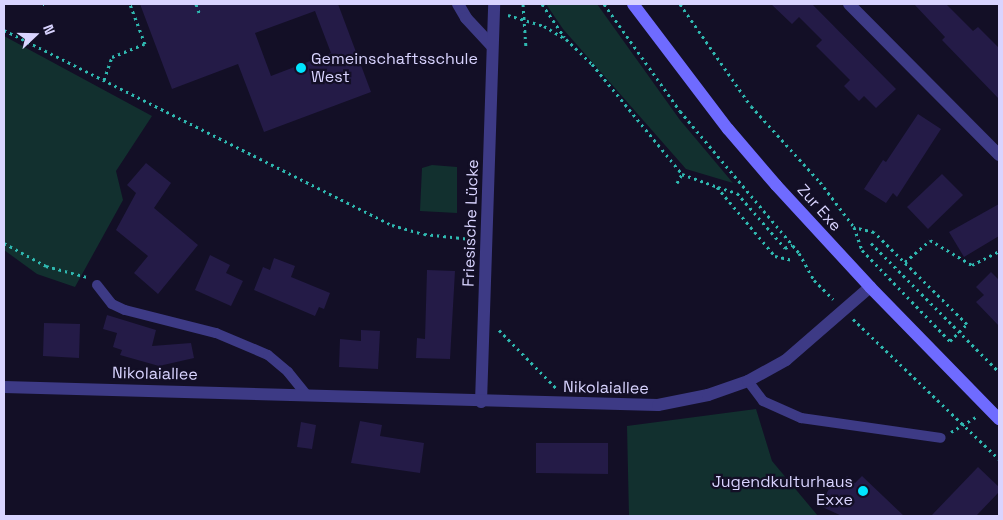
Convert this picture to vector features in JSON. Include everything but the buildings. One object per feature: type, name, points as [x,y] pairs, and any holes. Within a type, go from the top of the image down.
[{"type":"main road","name":"Zur Exe","points":[[633,4],[728,129],[870,287],[999,419]]},
{"type":"street","points":[[458,4],[466,18],[492,45]]},
{"type":"street","points":[[849,4],[999,155]]},
{"type":"street","name":"Friesische Lücke","points":[[481,402],[492,45],[495,8]]},
{"type":"street","name":"Nikolaiallee","points":[[4,386],[306,394],[481,402],[658,405],[708,395],[748,381],[786,360],[870,287]]},
{"type":"lane","points":[[97,285],[112,304],[125,310],[216,332],[268,355],[288,372],[306,394]]},
{"type":"lane","points":[[748,381],[762,401],[801,418],[941,438]]},
{"type":"path","points":[[104,80],[112,56],[144,44],[130,4]]},
{"type":"path","points":[[196,4],[200,15]]},
{"type":"path","points":[[522,4],[526,48]]},
{"type":"path","points":[[542,4],[566,39],[592,64],[682,174],[736,193],[785,248],[792,245]]},
{"type":"path","points":[[604,4],[680,110],[792,245],[814,280],[999,460]]},
{"type":"path","points":[[680,4],[751,106],[820,182],[854,226],[862,250],[950,341],[961,331],[967,324],[905,262],[874,232],[854,226]]},
{"type":"path","points":[[495,8],[524,18],[566,39]]},
{"type":"path","points":[[4,30],[392,225],[424,234],[487,241]]},
{"type":"path","points":[[677,184],[682,174]]},
{"type":"path","points":[[718,187],[775,256],[792,260]]},
{"type":"path","points":[[905,262],[930,240],[972,265],[999,251]]},
{"type":"path","points":[[4,243],[46,266],[89,278],[97,285]]},
{"type":"path","points":[[870,243],[961,331],[999,372]]},
{"type":"path","points":[[484,320],[505,334],[570,404]]},
{"type":"path","points":[[941,438],[990,409]]},
{"type":"green space","points":[[546,4],[597,4],[680,120],[733,183],[686,169],[563,29]]},
{"type":"green space","points":[[4,36],[152,116],[116,171],[123,200],[75,287],[37,274],[4,250]]},
{"type":"green space","points":[[432,165],[457,167],[457,213],[420,211],[422,168]]},
{"type":"green space","points":[[756,409],[772,461],[818,516],[629,516],[627,426]]},
{"type":"place","name":"Gemeinschaftsschule West","points":[[301,68]]},
{"type":"place","name":"Jugendkulturhaus Exxe","points":[[863,491]]}]
